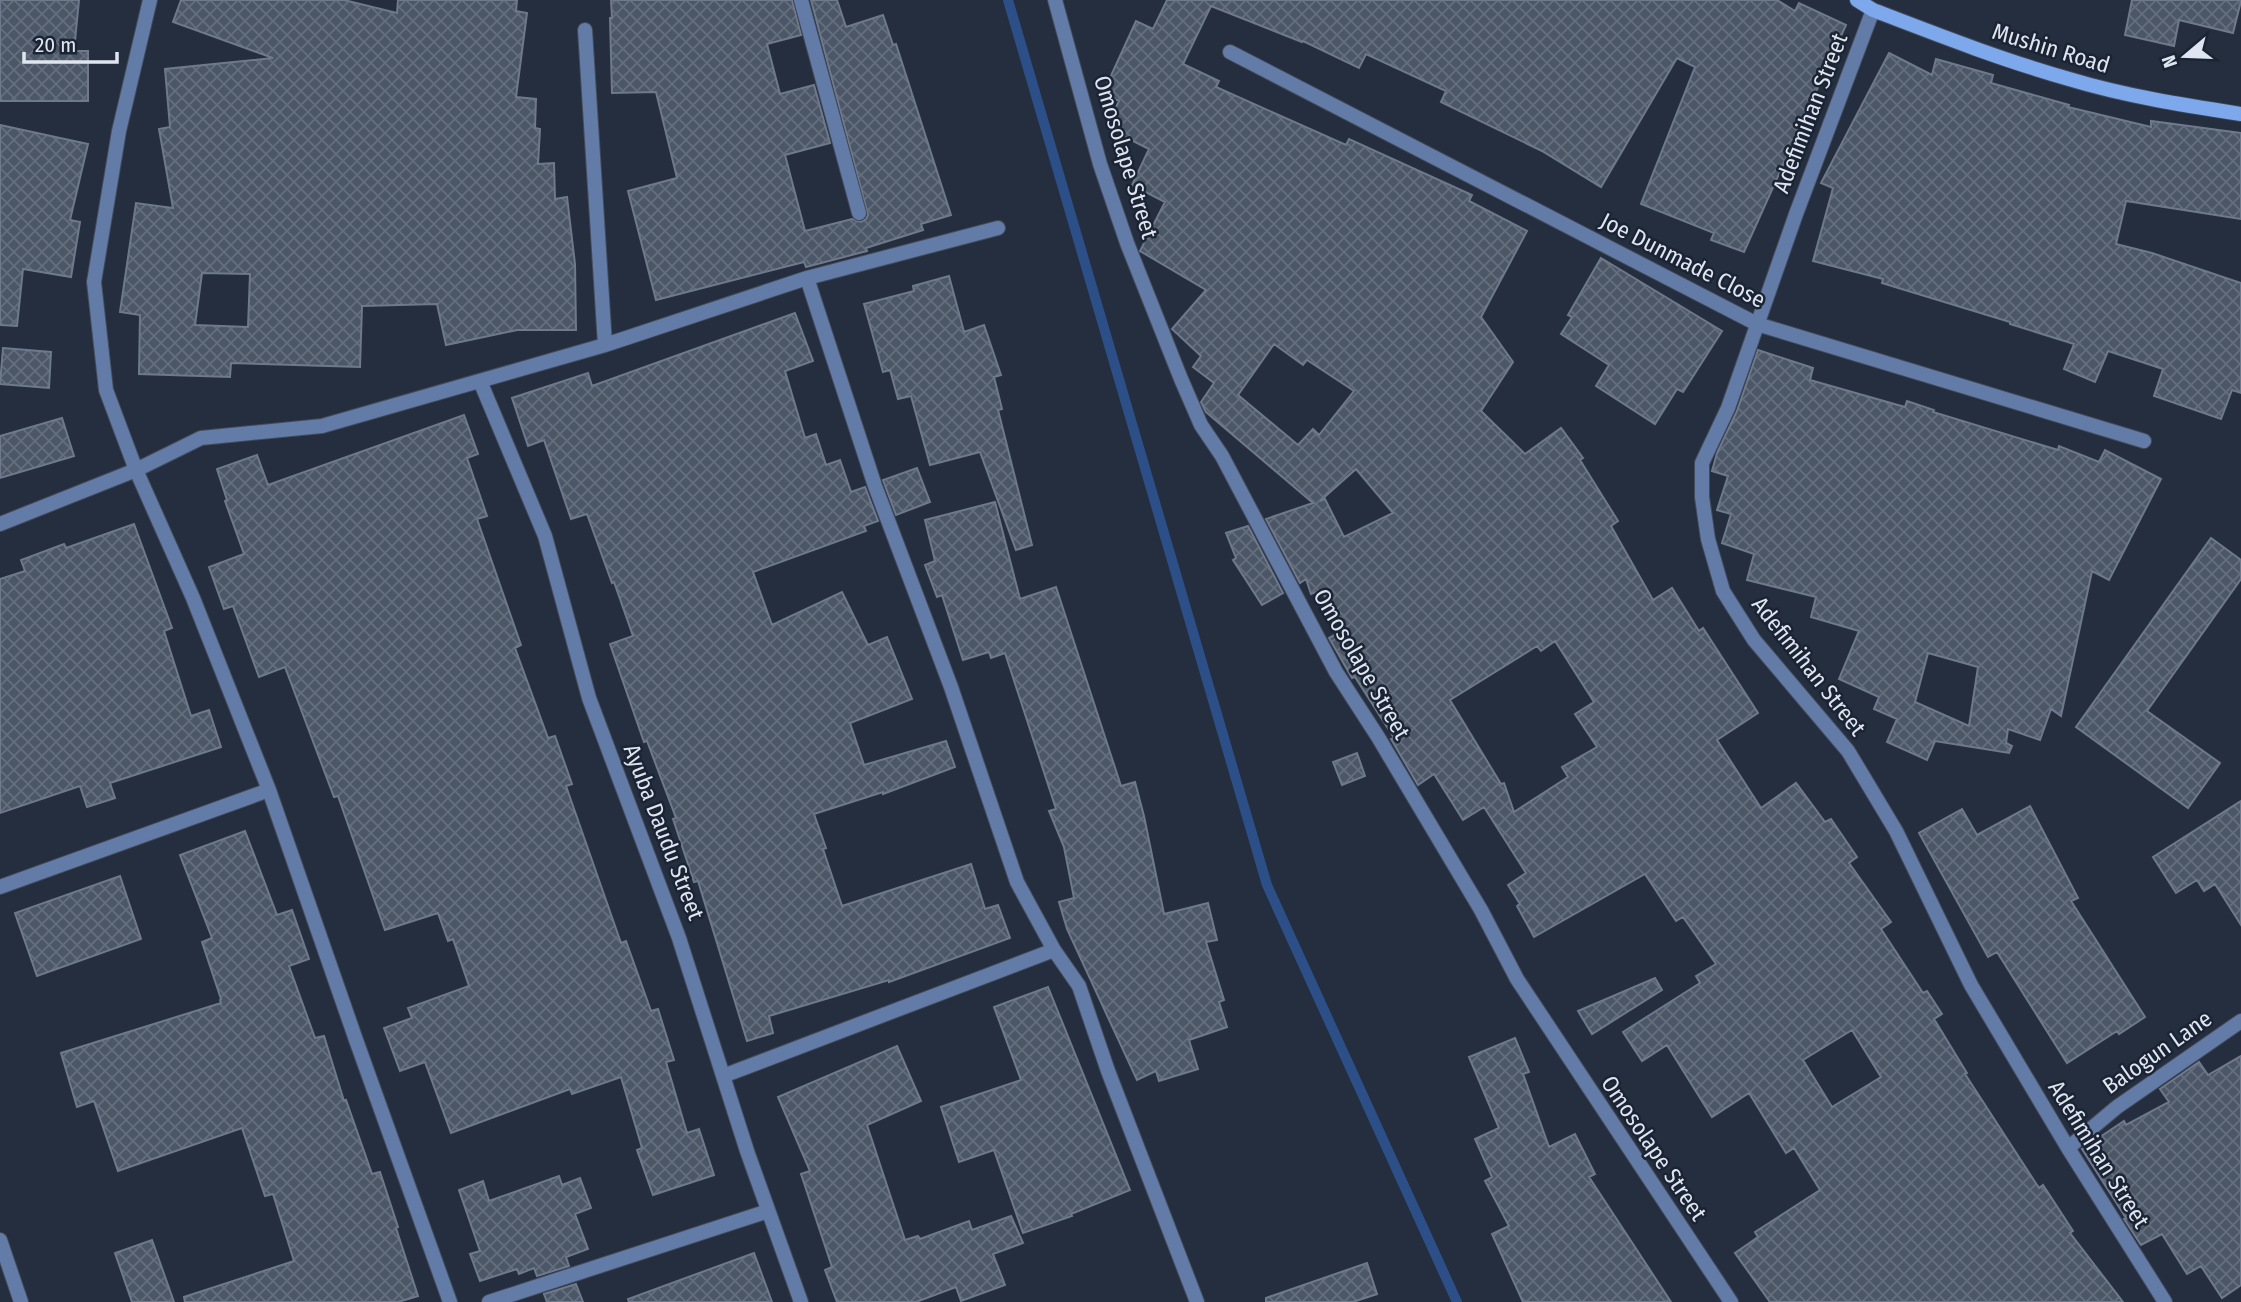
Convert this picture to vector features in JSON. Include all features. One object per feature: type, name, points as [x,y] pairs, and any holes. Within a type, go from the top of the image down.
[{"type":"main road","name":"Mushin Road","points":[[1857,0],[1873,10],[1980,51],[2071,80],[2161,102],[2241,114]]},
{"type":"street","points":[[150,0],[119,131],[94,282],[106,390],[136,470],[193,598],[269,790],[450,1302]]},
{"type":"street","points":[[801,0],[859,213]]},
{"type":"street","name":"Omosolape Street","points":[[1055,0],[1100,164],[1154,313],[1201,425],[1222,456],[1336,673],[1378,737],[1481,910],[1517,979],[1731,1302]]},
{"type":"street","name":"Adefimihan Street","points":[[1873,10],[1728,408],[1702,463],[1702,497],[1708,539],[1723,591],[1754,640],[1848,751],[1896,831],[1971,985],[2068,1148],[2165,1302]]},
{"type":"street","points":[[585,30],[605,345]]},
{"type":"street","name":"Joe Dunmade Close","points":[[1230,52],[1757,324],[2144,442]]},
{"type":"street","points":[[0,524],[136,470],[201,438],[322,426],[605,345],[807,278],[998,228]]},
{"type":"street","points":[[807,278],[875,486],[951,687],[1017,882],[1054,950],[1079,986],[1108,1071],[1197,1302]]},
{"type":"street","name":"Ayuba Daudu Street","points":[[480,381],[545,536],[589,698],[679,938],[768,1211],[801,1302]]},
{"type":"street","points":[[0,887],[269,790]]},
{"type":"street","points":[[723,1076],[1054,950]]},
{"type":"street","name":"Balogun Lane","points":[[2068,1148],[2117,1107],[2241,1021]]},
{"type":"street","points":[[489,1302],[768,1211]]},
{"type":"street","points":[[0,1240],[21,1302]]},
{"type":"building","points":[[0,0],[79,0],[74,51],[88,51],[88,101],[0,101]]},
{"type":"building","points":[[181,0],[344,0],[397,13],[398,0],[517,0],[516,11],[527,13],[516,97],[536,99],[535,128],[540,129],[538,164],[554,163],[555,199],[567,197],[575,264],[576,330],[517,330],[446,345],[437,304],[362,306],[360,367],[231,363],[230,377],[139,374],[140,315],[120,312],[136,203],[173,208],[159,129],[170,127],[165,69],[273,58],[173,22]],"holes":[[[202,273],[250,274],[248,327],[195,325]]]},
{"type":"building","points":[[611,0],[792,0],[801,35],[767,44],[780,94],[814,85],[830,143],[785,155],[805,231],[852,219],[861,222],[868,215],[811,0],[837,0],[846,27],[883,15],[893,45],[896,44],[951,215],[921,224],[923,230],[866,248],[867,251],[806,267],[804,262],[656,300],[628,191],[677,178],[656,92],[612,93]]},
{"type":"building","points":[[1167,0],[1777,0],[1795,11],[1799,3],[1846,25],[1744,252],[1711,240],[1714,233],[1641,204],[1695,67],[1677,58],[1601,187],[1542,151],[1441,102],[1446,91],[1366,54],[1359,68],[1303,41],[1211,6],[1183,64],[1219,81],[1216,87],[1346,145],[1349,139],[1472,195],[1469,201],[1527,231],[1481,317],[1513,362],[1481,411],[1525,454],[1561,428],[1583,458],[1580,460],[1618,521],[1611,526],[1653,600],[1672,588],[1699,631],[1703,628],[1758,713],[1717,740],[1761,808],[1796,783],[1825,822],[1831,819],[1857,857],[1849,863],[1891,922],[1881,929],[1923,993],[1927,991],[1942,1014],[1934,1019],[1967,1073],[1965,1074],[2039,1188],[2043,1185],[2073,1231],[2070,1233],[2123,1302],[1770,1302],[1735,1253],[1758,1237],[1755,1232],[1820,1190],[1794,1148],[1786,1153],[1749,1093],[1712,1117],[1667,1045],[1642,1061],[1623,1032],[1700,983],[1696,976],[1716,964],[1683,917],[1676,921],[1645,874],[1534,937],[1517,906],[1520,904],[1508,885],[1526,873],[1484,807],[1463,820],[1434,774],[1418,785],[1391,739],[1394,738],[1355,677],[1352,678],[1329,638],[1344,630],[1321,590],[1311,594],[1306,579],[1300,583],[1266,519],[1313,503],[1206,412],[1201,402],[1214,383],[1193,367],[1201,356],[1172,329],[1206,290],[1140,251],[1165,202],[1132,185],[1149,149],[1115,132],[1117,127],[1109,122],[1119,101],[1103,93],[1136,21],[1153,29]],"holes":[[[1274,344],[1303,365],[1307,360],[1354,391],[1319,435],[1313,429],[1298,445],[1238,395]],[[1356,469],[1393,513],[1344,537],[1325,499],[1320,501]],[[1555,641],[1594,702],[1575,714],[1597,747],[1562,767],[1568,777],[1514,812],[1504,783],[1501,784],[1450,700],[1537,646],[1541,651]],[[1852,1030],[1881,1077],[1832,1107],[1803,1060]]]},
{"type":"building","points":[[2132,0],[2241,1],[2233,33],[2179,20],[2174,46],[2125,35]]},
{"type":"building","points":[[1889,53],[1932,75],[1936,59],[1993,75],[1991,83],[2069,105],[2068,107],[2151,127],[2151,121],[2241,133],[2241,219],[2126,201],[2116,244],[2152,253],[2241,283],[2241,393],[2232,390],[2221,419],[2154,396],[2163,369],[2108,351],[2095,382],[2064,369],[2074,344],[1882,283],[1883,279],[1813,261],[1833,188],[1821,183]]},
{"type":"building","points":[[0,125],[88,144],[70,220],[80,222],[71,277],[23,269],[17,326],[0,325]]},
{"type":"building","points":[[1601,258],[1722,331],[1683,392],[1677,389],[1655,424],[1596,386],[1609,365],[1561,334],[1572,317],[1568,315]]},
{"type":"building","points":[[949,276],[964,332],[984,325],[1001,375],[994,377],[1002,409],[998,410],[1032,545],[1016,550],[980,452],[930,465],[911,396],[898,399],[890,370],[883,372],[864,304],[914,291],[913,286]]},
{"type":"building","points":[[795,313],[813,361],[785,371],[805,438],[816,434],[826,465],[840,460],[851,492],[865,487],[878,521],[864,526],[866,531],[753,572],[772,625],[842,592],[868,645],[887,637],[912,699],[850,723],[864,765],[946,741],[955,767],[883,794],[814,814],[842,906],[971,864],[985,909],[998,905],[1010,938],[889,982],[769,1016],[773,1033],[747,1041],[698,881],[694,882],[673,819],[676,818],[647,741],[644,742],[610,644],[633,636],[614,582],[612,583],[587,514],[571,519],[544,440],[528,446],[512,398],[588,373],[592,386]]},
{"type":"building","points":[[3,348],[51,352],[49,388],[0,384]]},
{"type":"building","points":[[1758,350],[1813,368],[1810,380],[1905,407],[1907,401],[1934,410],[1933,412],[2058,450],[2059,446],[2099,462],[2105,450],[2161,479],[2109,580],[2092,571],[2061,716],[2051,709],[2040,740],[2008,729],[2006,743],[2012,746],[2009,753],[1935,741],[1927,760],[1887,742],[1897,719],[1874,709],[1879,697],[1839,679],[1859,631],[1811,617],[1816,597],[1747,580],[1754,554],[1722,543],[1731,514],[1717,510],[1728,476],[1712,471],[1717,453],[1737,411]],"holes":[[[1928,653],[1978,667],[1969,726],[1915,702]]]},
{"type":"building","points":[[464,415],[478,454],[467,458],[487,516],[477,519],[521,645],[515,648],[548,738],[555,736],[572,784],[566,786],[621,943],[626,941],[651,1011],[658,1009],[674,1060],[666,1062],[687,1133],[699,1129],[714,1175],[653,1195],[637,1150],[642,1148],[621,1077],[572,1094],[570,1089],[451,1133],[425,1062],[400,1071],[384,1028],[412,1018],[408,1008],[469,986],[453,939],[448,941],[438,913],[385,930],[338,796],[334,797],[285,667],[259,677],[233,606],[224,609],[209,567],[244,554],[217,469],[257,455],[268,485]]},
{"type":"building","points":[[62,418],[74,456],[0,478],[0,436]]},
{"type":"building","points":[[917,468],[930,502],[896,515],[883,480]]},
{"type":"building","points":[[995,502],[1020,599],[1056,587],[1121,786],[1135,782],[1164,914],[1208,903],[1217,940],[1206,942],[1224,1000],[1219,1002],[1227,1027],[1189,1040],[1198,1069],[1159,1081],[1156,1071],[1137,1080],[1067,929],[1059,902],[1074,898],[1064,847],[1049,811],[1056,809],[1005,653],[991,658],[989,652],[963,660],[942,595],[937,597],[925,565],[935,561],[925,520]]},
{"type":"building","points":[[134,524],[172,628],[164,631],[191,716],[209,710],[221,747],[110,783],[115,798],[87,807],[80,786],[0,813],[0,579],[25,571],[21,560],[64,544],[66,548]]},
{"type":"building","points":[[1248,526],[1283,593],[1262,605],[1233,560],[1236,558],[1226,533]]},
{"type":"building","points":[[2211,538],[2241,560],[2241,579],[2147,711],[2220,763],[2188,808],[2076,727]]},
{"type":"building","points":[[1357,753],[1365,776],[1342,785],[1333,762]]},
{"type":"building","points":[[2241,801],[2241,925],[2215,884],[2204,891],[2197,880],[2176,893],[2153,857]]},
{"type":"building","points":[[2030,806],[2078,898],[2071,901],[2145,1017],[2119,1034],[2117,1031],[2067,1063],[1997,952],[1988,957],[1919,833],[1962,809],[1977,835]]},
{"type":"building","points":[[245,831],[277,915],[292,910],[309,959],[289,966],[315,1038],[324,1036],[344,1101],[346,1100],[372,1174],[380,1172],[418,1296],[398,1302],[185,1302],[184,1297],[294,1261],[273,1194],[265,1196],[242,1128],[118,1171],[94,1101],[77,1107],[61,1053],[221,1003],[202,942],[212,938],[180,855]]},
{"type":"building","points":[[120,876],[141,939],[37,976],[15,913]]},
{"type":"building","points":[[1655,978],[1662,990],[1592,1034],[1578,1011]]},
{"type":"building","points":[[1048,987],[1130,1190],[1071,1214],[1072,1216],[1023,1233],[994,1150],[959,1162],[941,1107],[1021,1080],[994,1007]]},
{"type":"building","points":[[1515,1038],[1529,1072],[1523,1074],[1549,1147],[1575,1134],[1595,1174],[1589,1177],[1671,1302],[1523,1302],[1492,1234],[1509,1226],[1485,1181],[1492,1177],[1475,1139],[1499,1128],[1469,1057]]},
{"type":"building","points":[[897,1046],[921,1101],[867,1125],[905,1240],[918,1236],[920,1239],[969,1221],[972,1230],[1011,1216],[1023,1243],[993,1254],[1005,1285],[961,1301],[956,1287],[916,1302],[837,1302],[825,1270],[832,1267],[801,1174],[810,1171],[778,1097]]},
{"type":"building","points":[[2241,1056],[2241,1285],[2222,1298],[2201,1266],[2187,1274],[2162,1234],[2141,1245],[2082,1149],[2124,1121],[2126,1125],[2169,1102],[2160,1089],[2199,1062],[2208,1075]]},
{"type":"building","points":[[559,1176],[562,1185],[580,1178],[591,1208],[575,1214],[588,1249],[566,1257],[569,1266],[537,1276],[534,1268],[519,1274],[517,1269],[480,1281],[470,1254],[480,1251],[459,1190],[483,1181],[489,1201]]},
{"type":"building","points":[[152,1240],[174,1302],[132,1302],[115,1253]]},
{"type":"building","points":[[754,1253],[772,1302],[629,1302],[628,1299]]},
{"type":"building","points":[[1367,1263],[1377,1294],[1353,1302],[1266,1302],[1266,1298]]},
{"type":"building","points":[[576,1284],[583,1302],[547,1302],[544,1294]]},
{"type":"waterway","points":[[1008,0],[1267,885],[1457,1302]]}]
